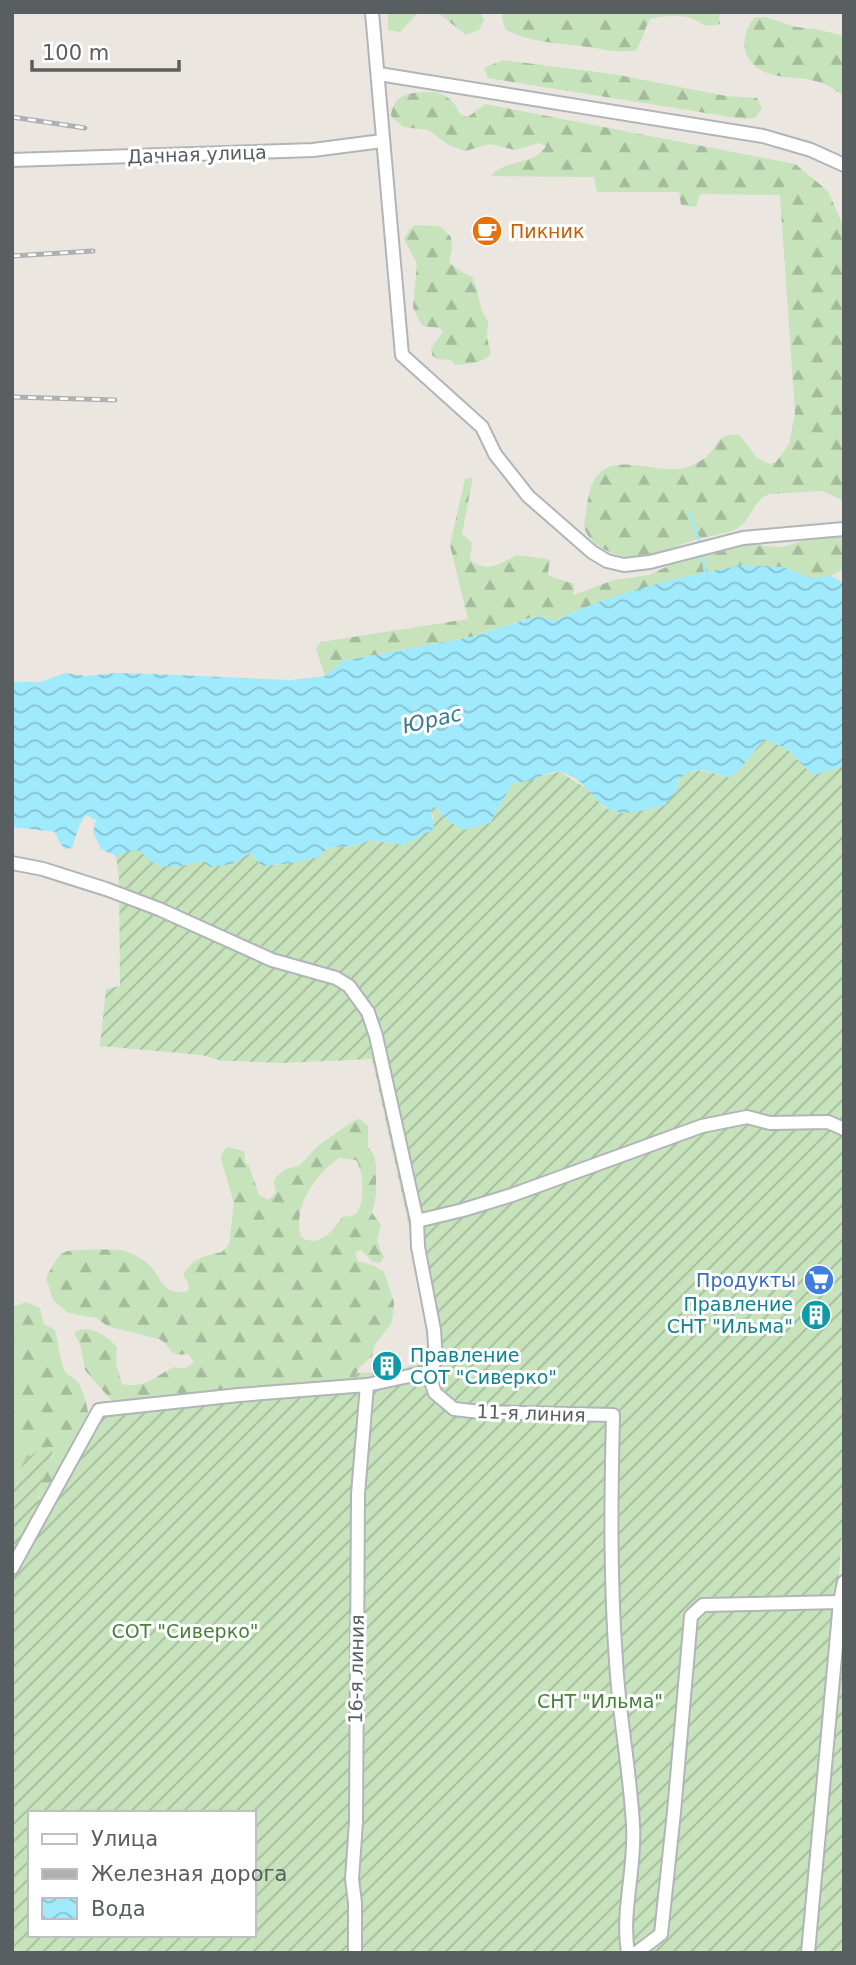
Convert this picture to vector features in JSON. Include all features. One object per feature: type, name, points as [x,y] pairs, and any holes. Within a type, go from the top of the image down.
[{"type":"street","points":[[372,12],[402,355],[482,427],[495,454],[528,496],[592,552],[607,561],[624,565],[650,562],[743,538],[844,529]]},
{"type":"street","points":[[379,74],[763,135],[811,150],[844,165]]},
{"type":"street","name":"Дачная улица","points":[[12,160],[313,150],[382,141]]},
{"type":"street","points":[[12,863],[43,869],[106,889],[159,909],[272,960],[336,978],[349,986],[368,1012],[376,1036],[417,1221],[418,1247],[434,1330],[436,1360],[428,1371],[367,1385],[99,1410],[12,1568]]},
{"type":"street","points":[[417,1221],[512,1195],[702,1126],[747,1117],[770,1123],[828,1122],[844,1129]]},
{"type":"street","name":"11-я линия","points":[[428,1371],[435,1393],[454,1409],[613,1415],[612,1567],[616,1663],[634,1828],[626,1911],[628,1953]]},
{"type":"street","name":"16-я линия","points":[[355,1953],[352,1879],[356,1822],[358,1494],[367,1385]]},
{"type":"street","points":[[808,1953],[844,1582]]},
{"type":"street","points":[[636,1953],[661,1934],[691,1616],[704,1605],[840,1602]]},
{"type":"green space","points":[[388,12],[419,12],[400,32],[388,30]]},
{"type":"green space","points":[[437,12],[480,12],[484,20],[479,30],[466,35]]},
{"type":"green space","points":[[503,12],[719,12],[720,24],[705,25],[678,16],[650,19],[636,50],[615,51],[543,41],[515,34],[506,30],[502,19]]},
{"type":"green space","points":[[755,17],[844,36],[844,96],[819,82],[770,74],[753,65],[748,58],[744,42],[749,25]]},
{"type":"green space","points":[[503,60],[613,74],[726,96],[757,98],[762,108],[755,118],[743,119],[488,78],[484,68]]},
{"type":"green space","points":[[434,92],[447,97],[461,115],[468,117],[485,104],[795,164],[828,191],[844,228],[844,501],[823,491],[770,494],[760,500],[747,520],[738,528],[647,557],[622,556],[597,545],[586,532],[584,525],[593,482],[605,469],[622,465],[684,468],[702,460],[723,437],[732,435],[740,435],[757,458],[770,464],[776,462],[789,444],[795,413],[780,195],[700,194],[696,207],[681,205],[679,192],[597,192],[594,177],[491,176],[497,170],[534,157],[546,146],[539,143],[515,150],[490,144],[465,151],[449,145],[428,130],[403,127],[391,116],[400,98],[412,93]]},
{"type":"green space","points":[[415,225],[440,226],[451,237],[449,262],[472,277],[482,311],[488,321],[487,338],[491,353],[485,359],[455,365],[451,360],[437,359],[432,355],[431,348],[443,332],[439,328],[422,326],[413,308],[417,264],[404,239]]},
{"type":"green space","points":[[472,478],[472,482],[462,534],[472,543],[470,560],[488,567],[517,555],[550,560],[549,576],[574,584],[573,595],[614,580],[649,575],[692,555],[736,544],[782,547],[816,537],[844,533],[844,568],[831,576],[809,578],[784,567],[705,572],[638,590],[575,611],[555,621],[536,616],[471,637],[343,661],[325,676],[316,648],[321,642],[468,619],[450,545],[465,479]]},
{"type":"green space","name":"СНТ \"Ильма\"","points":[[766,739],[788,750],[813,775],[844,764],[844,1506],[838,1587],[844,1588],[844,1953],[12,1953],[12,1490],[18,1483],[23,1464],[37,1452],[50,1447],[53,1449],[40,1486],[39,1499],[43,1502],[104,1401],[117,1403],[160,1399],[176,1393],[196,1396],[243,1388],[346,1383],[354,1379],[357,1373],[398,1372],[422,1359],[428,1344],[408,1222],[372,1059],[282,1063],[222,1061],[202,1055],[100,1046],[106,989],[120,986],[119,878],[116,856],[140,850],[157,865],[178,866],[202,861],[232,864],[250,853],[262,866],[292,863],[318,857],[328,848],[358,845],[369,840],[403,845],[434,819],[431,810],[434,806],[449,822],[490,823],[513,783],[560,772],[592,792],[603,807],[619,813],[665,805],[677,782],[688,772],[704,771],[729,777],[740,769]]},
{"type":"green space","points":[[360,1119],[368,1126],[368,1147],[374,1155],[376,1166],[376,1195],[372,1213],[381,1225],[377,1241],[384,1257],[380,1263],[373,1262],[361,1250],[355,1252],[358,1261],[384,1272],[394,1302],[391,1324],[354,1379],[346,1383],[243,1389],[196,1396],[176,1393],[160,1399],[117,1403],[112,1401],[85,1370],[80,1344],[74,1333],[79,1330],[97,1332],[117,1347],[116,1364],[122,1384],[138,1385],[174,1367],[185,1369],[194,1362],[188,1354],[173,1353],[159,1339],[107,1326],[97,1318],[68,1313],[53,1300],[46,1278],[59,1256],[76,1250],[120,1250],[139,1257],[149,1265],[166,1287],[178,1292],[188,1291],[189,1285],[183,1275],[190,1265],[222,1252],[229,1244],[234,1203],[221,1160],[224,1150],[228,1147],[244,1151],[245,1162],[249,1166],[259,1195],[268,1200],[276,1193],[276,1177],[286,1169],[300,1165],[319,1145]],"holes":[[[339,1158],[356,1160],[362,1185],[362,1200],[357,1213],[342,1217],[330,1232],[319,1239],[313,1241],[301,1237],[300,1214],[314,1183]]]},
{"type":"green space","points":[[26,1302],[40,1308],[44,1324],[55,1330],[64,1369],[80,1386],[88,1413],[42,1502],[39,1491],[53,1454],[50,1447],[26,1460],[18,1483],[12,1490],[12,1307]]},
{"type":"water","name":"Юрас","points":[[743,565],[784,567],[809,578],[831,576],[844,583],[844,764],[841,767],[813,775],[788,750],[766,739],[739,769],[728,777],[701,770],[690,772],[677,781],[677,790],[665,805],[628,813],[609,809],[569,774],[552,772],[529,781],[513,783],[490,823],[464,830],[449,822],[434,806],[431,810],[434,829],[403,845],[369,840],[358,845],[328,848],[318,857],[262,866],[250,853],[232,864],[210,867],[202,861],[179,866],[161,866],[137,850],[116,856],[101,849],[93,832],[96,820],[86,815],[72,848],[65,849],[55,832],[12,827],[12,682],[41,682],[65,673],[86,676],[116,673],[290,680],[325,676],[343,661],[471,637],[537,616],[555,621],[599,602],[647,587]]},
{"type":"waterway","points":[[689,513],[700,542]]},
{"type":"waterway","points":[[702,555],[705,572]]},
{"type":"railway","points":[[12,117],[85,128]]},
{"type":"railway","points":[[12,256],[93,251]]},
{"type":"railway","points":[[12,397],[115,400]]},
{"type":"place","name":"Пикник","points":[[487,231]]},
{"type":"place","name":"Продукты","points":[[819,1280]]},
{"type":"place","name":"Правление СНТ \"Ильма\"","points":[[816,1315]]},
{"type":"place","name":"Правление СОТ \"Сиверко\"","points":[[387,1366]]},
{"type":"park label","name":"СОТ \"Сиверко\"","points":[[185,1631]]}]
